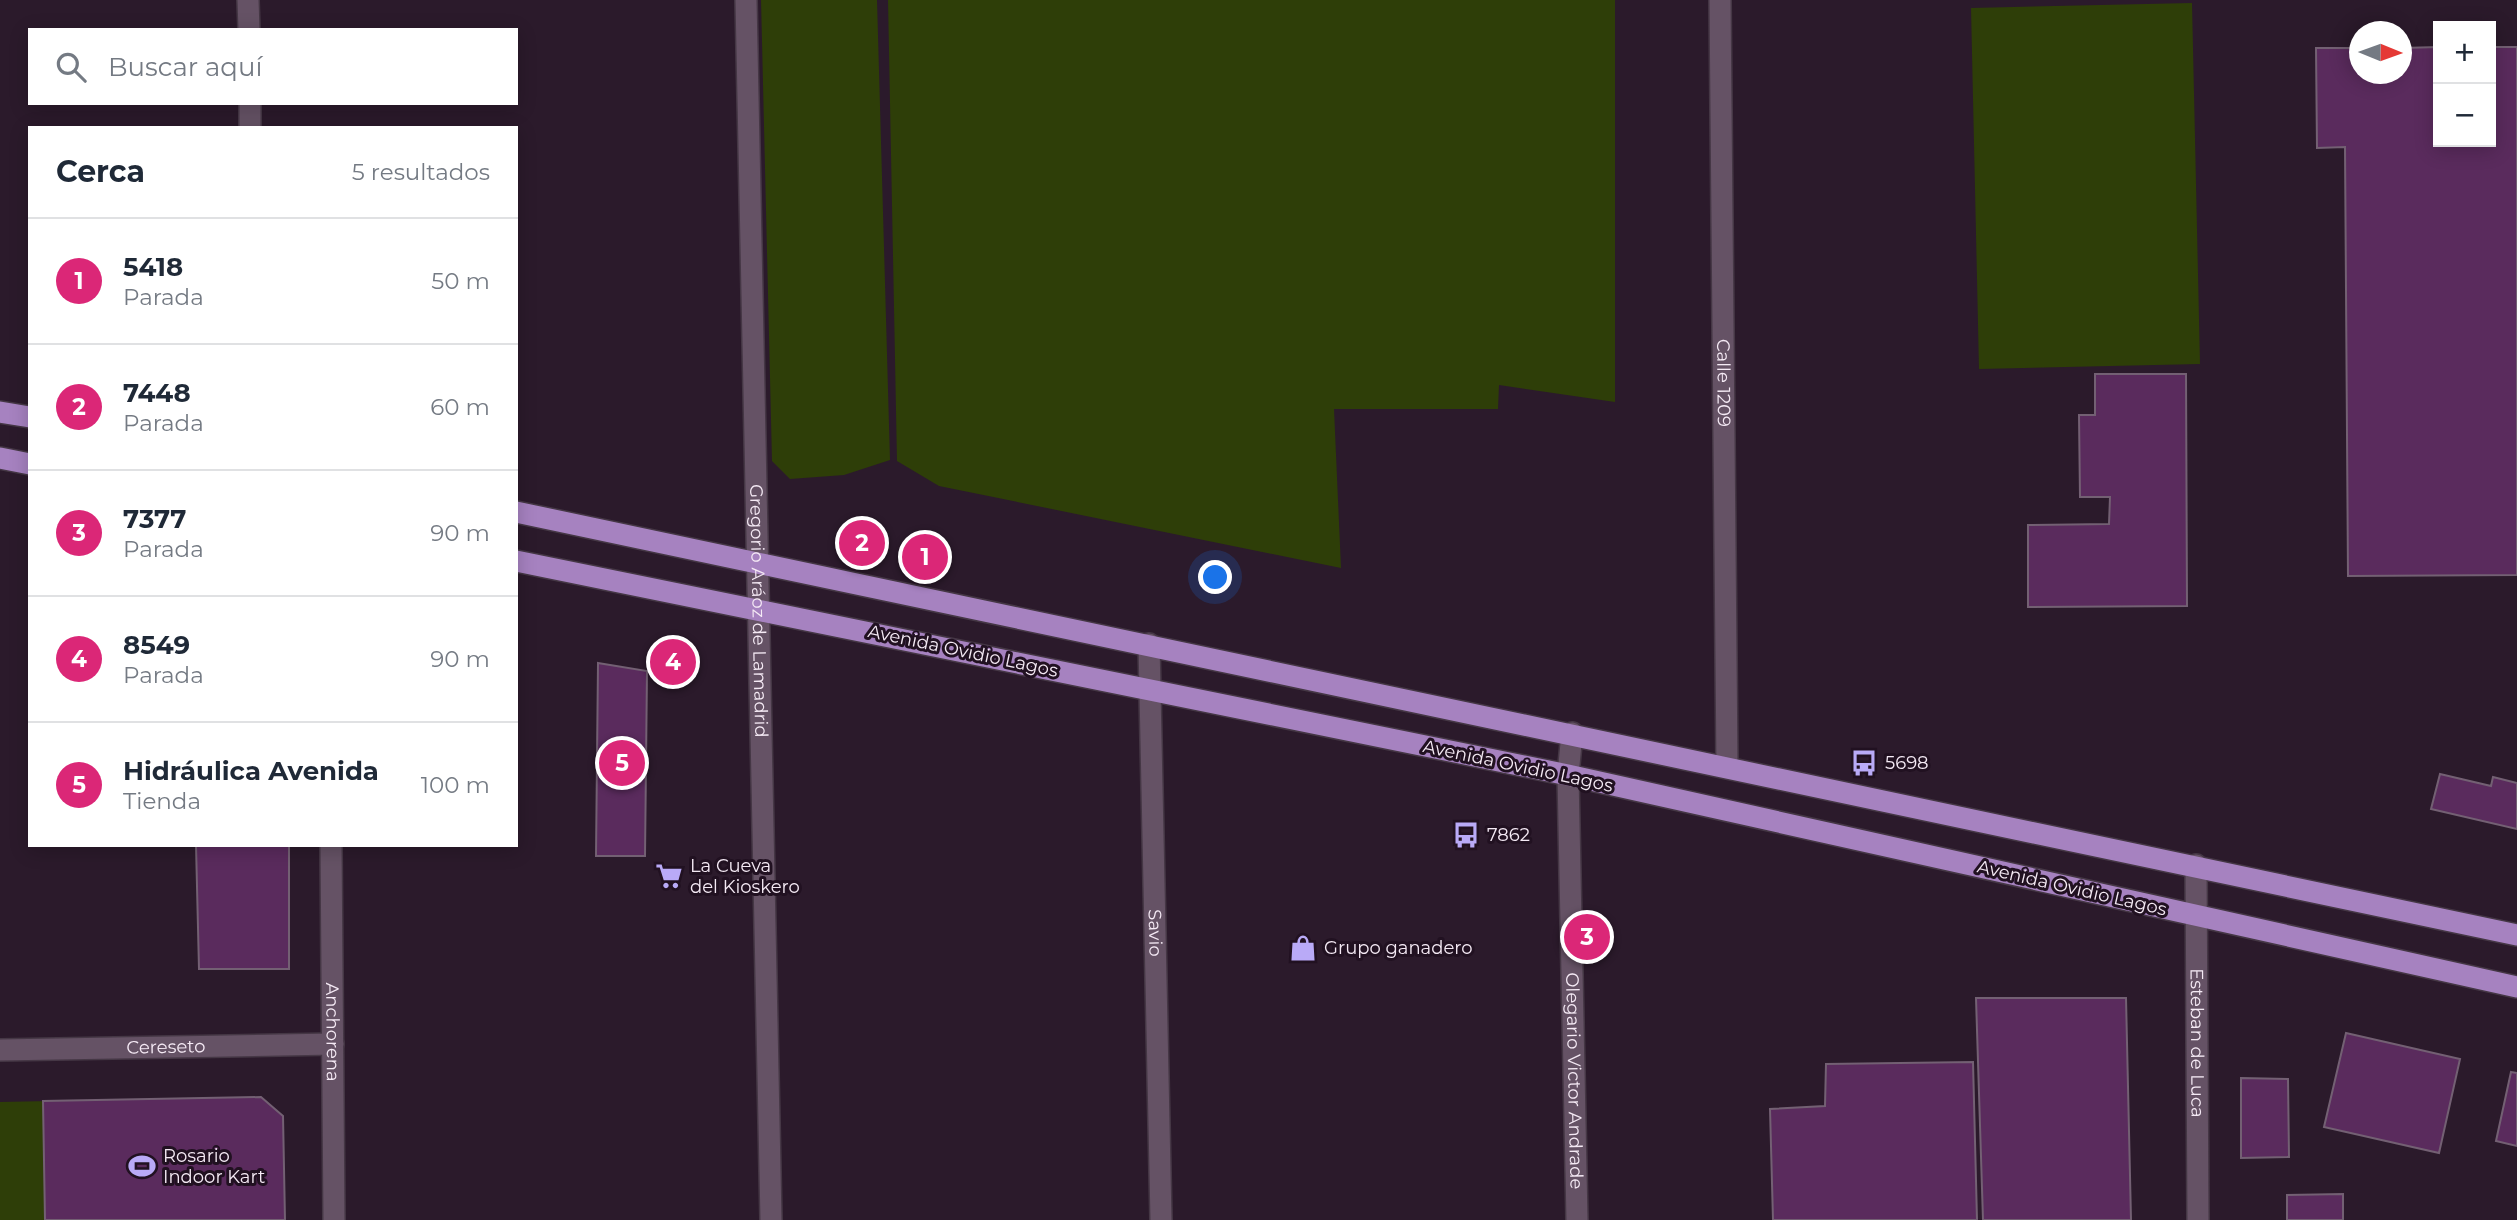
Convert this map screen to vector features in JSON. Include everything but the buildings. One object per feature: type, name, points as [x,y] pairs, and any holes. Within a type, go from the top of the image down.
[{"type":"main road","points":[[0,412],[28,417]]},
{"type":"main road","points":[[0,458],[28,464]]},
{"type":"main road","points":[[518,512],[1572,733],[2517,935]]},
{"type":"main road","name":"Avenida Ovidio Lagos","points":[[518,561],[1568,775],[2517,987]]},
{"type":"street","points":[[248,0],[249,28]]},
{"type":"street","name":"Gregorio Aráoz de Lamadrid","points":[[746,0],[771,1220]]},
{"type":"street","name":"Calle 1209","points":[[1720,0],[1727,766]]},
{"type":"street","points":[[250,105],[250,126]]},
{"type":"street","name":"Savio","points":[[1150,644],[1161,1220]]},
{"type":"street","name":"Olegario Victor Andrade","points":[[1572,733],[1568,775],[1577,1220]]},
{"type":"street","name":"Anchorena","points":[[331,847],[334,1220]]},
{"type":"street","name":"Esteban de Luca","points":[[2196,865],[2194,916],[2198,1220]]},
{"type":"street","name":"Cereseto","points":[[0,1050],[332,1044]]},
{"type":"green space","points":[[761,0],[877,0],[890,460],[844,475],[790,479],[772,461]]},
{"type":"green space","points":[[888,0],[1615,0],[1615,402],[1499,385],[1498,409],[1334,409],[1341,568],[939,486],[897,461]]},
{"type":"green space","points":[[2192,3],[2200,364],[1979,369],[1971,8]]},
{"type":"green space","name":"Rosario Indoor Kart","points":[[261,1097],[283,1116],[285,1220],[0,1220],[0,1102]]},
{"type":"place","name":"7448","points":[[862,543]]},
{"type":"place","name":"5418","points":[[925,557]]},
{"type":"place","name":"8549","points":[[673,662]]},
{"type":"place","name":"Hidráulica Avenida","points":[[622,763]]},
{"type":"place","name":"5698","points":[[1864,763]]},
{"type":"place","name":"7862","points":[[1466,835]]},
{"type":"place","name":"La Cueva del Kioskero","points":[[669,876]]},
{"type":"place","name":"7377","points":[[1587,937]]},
{"type":"place","name":"Grupo ganadero","points":[[1303,948]]},
{"type":"place","name":"Rosario Indoor Kart","points":[[142,1166]]}]
